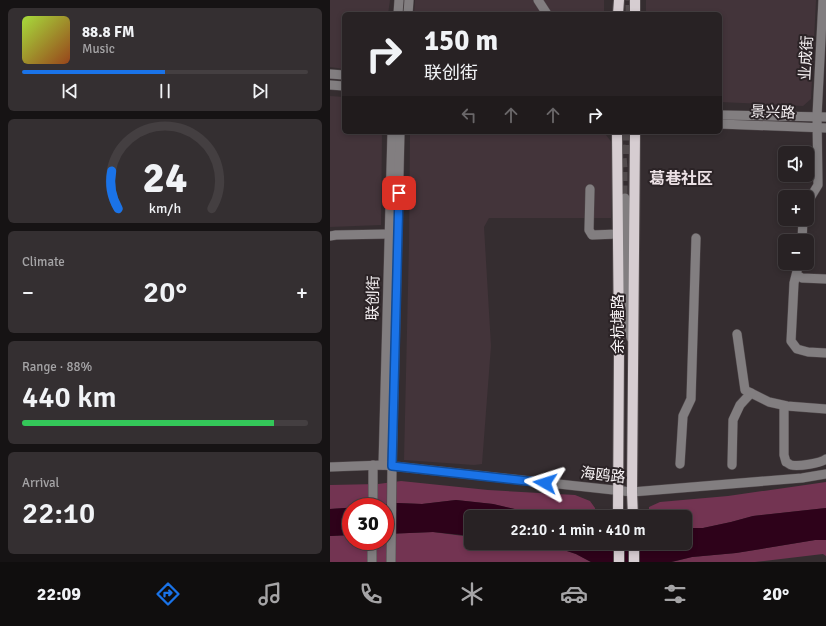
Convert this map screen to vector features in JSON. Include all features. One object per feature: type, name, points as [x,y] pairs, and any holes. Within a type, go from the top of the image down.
[{"type":"main road","points":[[618,12],[619,0]]},
{"type":"main road","points":[[635,0],[635,12]]},
{"type":"main road","name":"余杭塘路","points":[[617,134],[619,348],[618,510]]},
{"type":"main road","name":"余杭塘路","points":[[633,510],[632,492],[635,134]]},
{"type":"main road","points":[[619,550],[619,562]]},
{"type":"main road","points":[[634,550],[634,562]]},
{"type":"street","points":[[398,12],[399,0]]},
{"type":"street","points":[[408,12],[409,0]]},
{"type":"street","points":[[538,0],[546,12]]},
{"type":"street","name":"业成街","points":[[818,185],[822,128],[823,0]]},
{"type":"street","points":[[330,74],[342,75]]},
{"type":"street","points":[[330,85],[342,86]]},
{"type":"street","name":"景兴路","points":[[722,115],[821,117]]},
{"type":"street","name":"景兴路","points":[[722,124],[822,128]]},
{"type":"street","name":"联创街","points":[[391,562],[392,492],[383,466],[392,134]]},
{"type":"street","name":"联创街","points":[[373,498],[373,493],[383,466],[400,134]]},
{"type":"street","points":[[814,192],[818,185],[826,190]]},
{"type":"street","points":[[590,189],[589,230],[592,235],[618,234]]},
{"type":"street","points":[[619,348],[624,323],[624,198],[627,321],[633,348]]},
{"type":"street","points":[[330,236],[389,234]]},
{"type":"street","points":[[680,464],[683,416],[691,399],[696,238]]},
{"type":"street","points":[[797,270],[794,283],[791,341],[797,349],[808,352],[826,353]]},
{"type":"street","points":[[796,275],[802,278],[826,279]]},
{"type":"street","points":[[737,334],[744,390],[769,402],[784,406],[826,409]]},
{"type":"street","points":[[732,465],[733,420],[740,405],[751,393]]},
{"type":"street","points":[[784,406],[784,455],[786,462],[791,465],[801,465],[822,462],[826,459]]},
{"type":"street","name":"海鸥路","points":[[330,467],[383,466],[632,492],[802,478],[826,474]]},
{"type":"street","points":[[372,550],[372,562]]},
{"type":"shaded area","points":[[330,0],[390,0],[388,12],[342,12],[342,69],[330,67]]},
{"type":"shaded area","points":[[415,0],[604,0],[604,12],[414,12]]},
{"type":"shaded area","points":[[646,0],[816,0],[811,99],[803,106],[722,102],[722,12],[646,12]]},
{"type":"shaded area","points":[[330,96],[342,97],[342,134],[382,134],[381,225],[330,227]]},
{"type":"shaded area","points":[[410,134],[604,134],[613,144],[611,218],[489,218],[484,227],[491,346],[482,464],[474,465],[404,460]]},
{"type":"shaded area","points":[[401,481],[488,490],[575,495],[590,501],[595,510],[519,510],[493,504],[456,500],[422,504],[394,503],[394,498],[342,498],[342,508],[330,509],[330,485],[378,484]]},
{"type":"shaded area","points":[[826,482],[826,508],[753,516],[703,528],[692,528],[692,510],[649,510],[649,507],[660,502],[728,496]]},
{"type":"shaded area","points":[[456,500],[493,504],[519,510],[464,510],[464,535],[433,532],[394,534],[394,503],[422,504]]},
{"type":"shaded area","points":[[342,508],[342,535],[330,536],[330,509]]},
{"type":"shaded area","points":[[826,508],[826,540],[815,540],[736,553],[692,557],[671,562],[591,562],[576,554],[564,550],[692,550],[692,528],[703,528],[753,516]]},
{"type":"shaded area","points":[[433,532],[464,536],[464,550],[564,550],[576,554],[591,562],[330,562],[330,536],[342,535],[342,550],[394,550],[394,534]]},
{"type":"shaded area","points":[[815,540],[826,540],[826,556],[823,554],[755,562],[672,562],[692,557],[736,553]]},
{"type":"tunnel","points":[[630,0],[630,12]]},
{"type":"tunnel","points":[[627,134],[627,154]]},
{"type":"tunnel","points":[[621,145],[623,198]]},
{"type":"district","name":"葛巷社区","points":[[681,178]]},
{"type":"route","points":[[399,193],[392,466],[545,483]]}]
